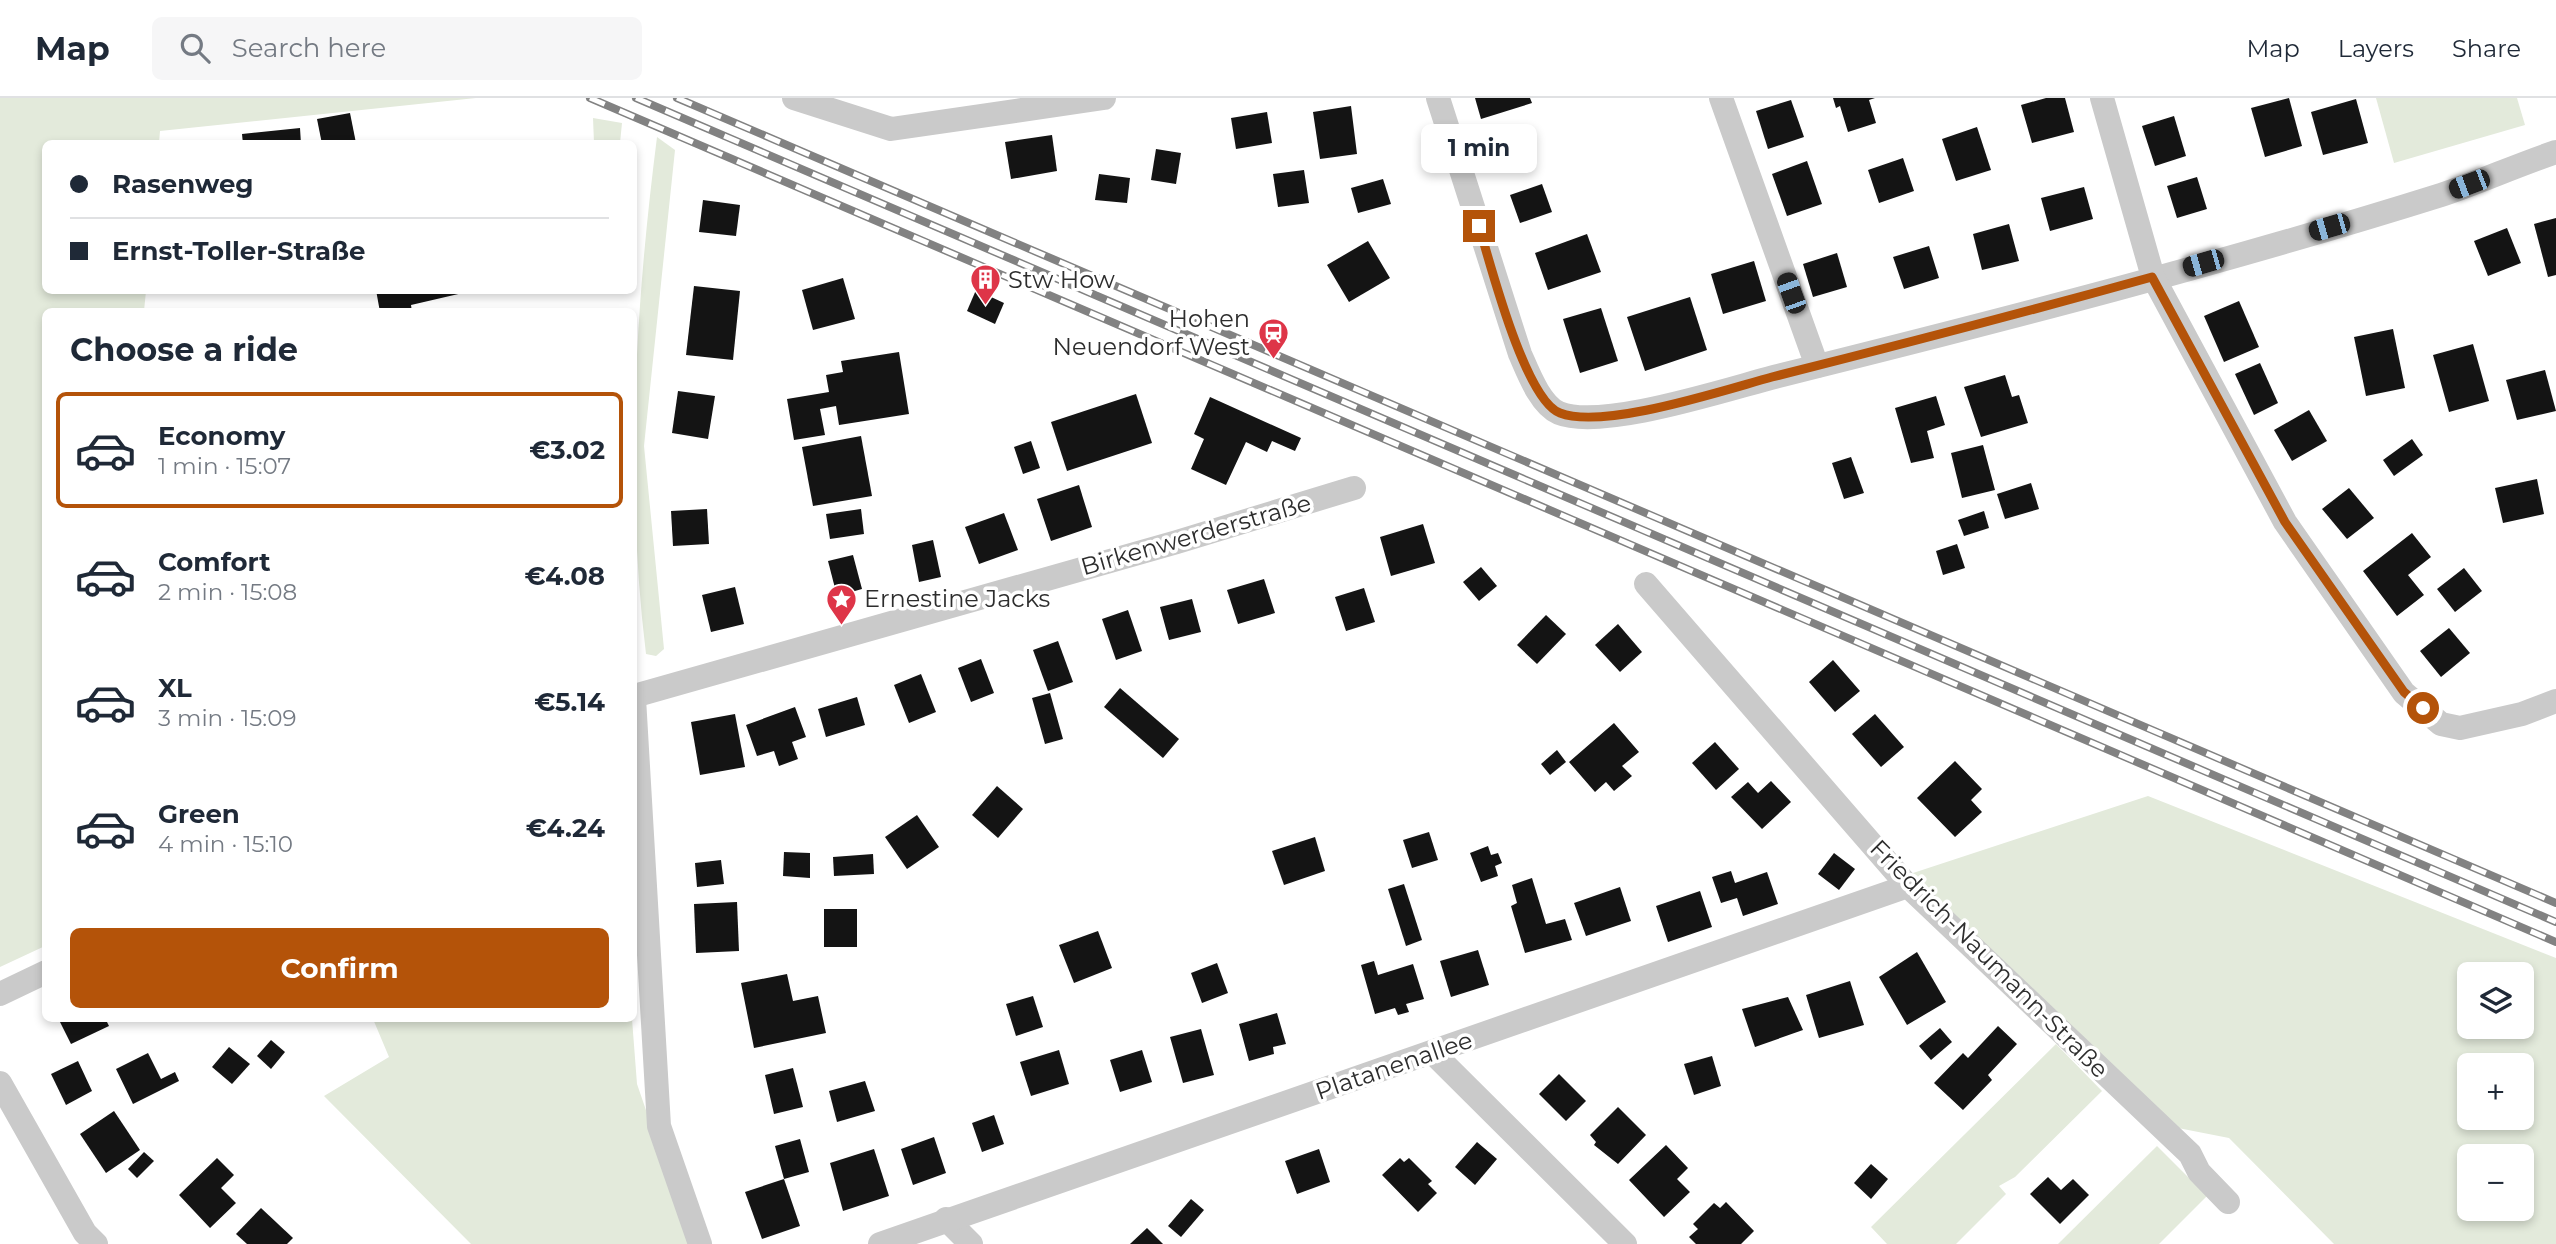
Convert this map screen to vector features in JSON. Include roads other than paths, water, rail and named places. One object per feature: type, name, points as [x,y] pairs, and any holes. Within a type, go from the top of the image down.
[{"type":"street","points":[[794,98],[891,129],[1104,98]]},
{"type":"street","points":[[1438,98],[1520,354],[1538,391],[1558,413],[1590,418],[1641,410],[1817,366],[2152,277],[2444,194],[2556,152]]},
{"type":"street","points":[[1721,98],[1817,366]]},
{"type":"street","points":[[2102,98],[2152,277],[2285,522],[2404,692],[2441,724],[2460,728],[2522,714],[2556,701]]},
{"type":"street","name":"Birkenwerderstraße","points":[[637,696],[1164,546],[1354,488]]},
{"type":"street","name":"Friedrich-Naumann-Straße","points":[[1646,584],[1908,886],[2190,1154],[2199,1172],[2228,1202]]},
{"type":"street","points":[[637,748],[659,1126],[700,1244]]},
{"type":"street","name":"Platanenallee","points":[[880,1244],[1908,886]]},
{"type":"street","points":[[0,994],[42,974]]},
{"type":"street","points":[[1433,1053],[1625,1244]]},
{"type":"street","points":[[0,1083],[85,1241]]},
{"type":"street","points":[[946,1219],[971,1244]]},
{"type":"railway","points":[[590,98],[2556,942]]},
{"type":"railway","points":[[636,98],[2556,922]]},
{"type":"railway","points":[[677,98],[2556,903]]},
{"type":"place","name":"Stw How","points":[[985,307]]},
{"type":"place","name":"Hohen Neuendorf West","points":[[1273,360]]},
{"type":"place","name":"Ernestine Jacks","points":[[841,626]]}]
